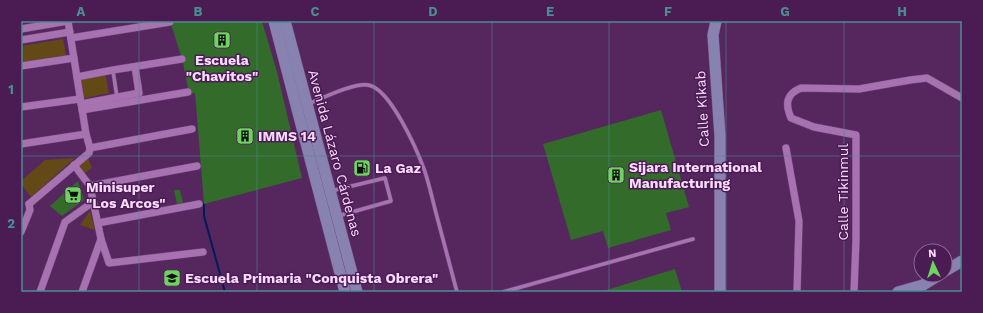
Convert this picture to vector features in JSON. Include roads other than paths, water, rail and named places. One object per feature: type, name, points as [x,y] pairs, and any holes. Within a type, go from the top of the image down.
[{"type":"main road","name":"Avenida Lázaro Cárdenas","points":[[274,21],[296,86],[312,146],[345,292]]},
{"type":"main road","name":"Avenida Lázaro Cárdenas","points":[[285,21],[296,86],[307,104],[312,146],[330,191],[357,292]]},
{"type":"main road","name":"Calle Kikab","points":[[716,21],[712,35],[720,136],[720,292]]},
{"type":"main road","points":[[953,267],[962,261]]},
{"type":"main road","points":[[898,292],[924,288]]},
{"type":"street","points":[[21,29],[68,21],[86,134],[90,148],[89,153],[29,207],[21,232]]},
{"type":"street","points":[[21,40],[170,22]]},
{"type":"street","points":[[21,66],[74,58]]},
{"type":"street","points":[[77,77],[182,59]]},
{"type":"street","points":[[81,104],[139,93],[135,67]]},
{"type":"street","name":"Calle Tikinmul","points":[[854,292],[856,240],[856,135],[814,127],[791,118],[787,108],[790,95],[794,90],[801,88],[859,89],[927,78],[962,98]]},
{"type":"street","points":[[21,107],[81,104],[188,92]]},
{"type":"street","points":[[90,148],[192,129]]},
{"type":"street","points":[[21,144],[86,134]]},
{"type":"street","points":[[786,148],[798,221],[797,292]]},
{"type":"street","points":[[74,165],[90,186],[101,239],[109,263],[203,252]]},
{"type":"street","points":[[90,186],[197,166]]},
{"type":"street","points":[[21,201],[29,207]]},
{"type":"street","points":[[40,292],[65,222],[93,202]]},
{"type":"street","points":[[98,223],[199,204]]},
{"type":"street","points":[[82,292],[101,239]]},
{"type":"lane","points":[[113,70],[117,97]]},
{"type":"lane","points":[[307,104],[338,91],[368,85],[377,88],[388,99],[409,134],[424,170],[457,292]]},
{"type":"lane","points":[[330,191],[385,178],[391,201],[337,216]]},
{"type":"lane","points":[[504,292],[693,239]]},
{"type":"waterway","points":[[204,204],[204,216],[225,292]]},
{"type":"place","name":"Escuela \"Chavitos\"","points":[[222,40]]},
{"type":"place","name":"IMMS 14","points":[[245,136]]},
{"type":"place","name":"La Gaz","points":[[362,168]]},
{"type":"place","name":"Sijara International Manufacturing","points":[[616,175]]},
{"type":"place","name":"Minisuper \"Los Arcos\"","points":[[73,195]]},
{"type":"place","name":"Escuela Primaria \"Conquista Obrera\"","points":[[172,278]]}]
